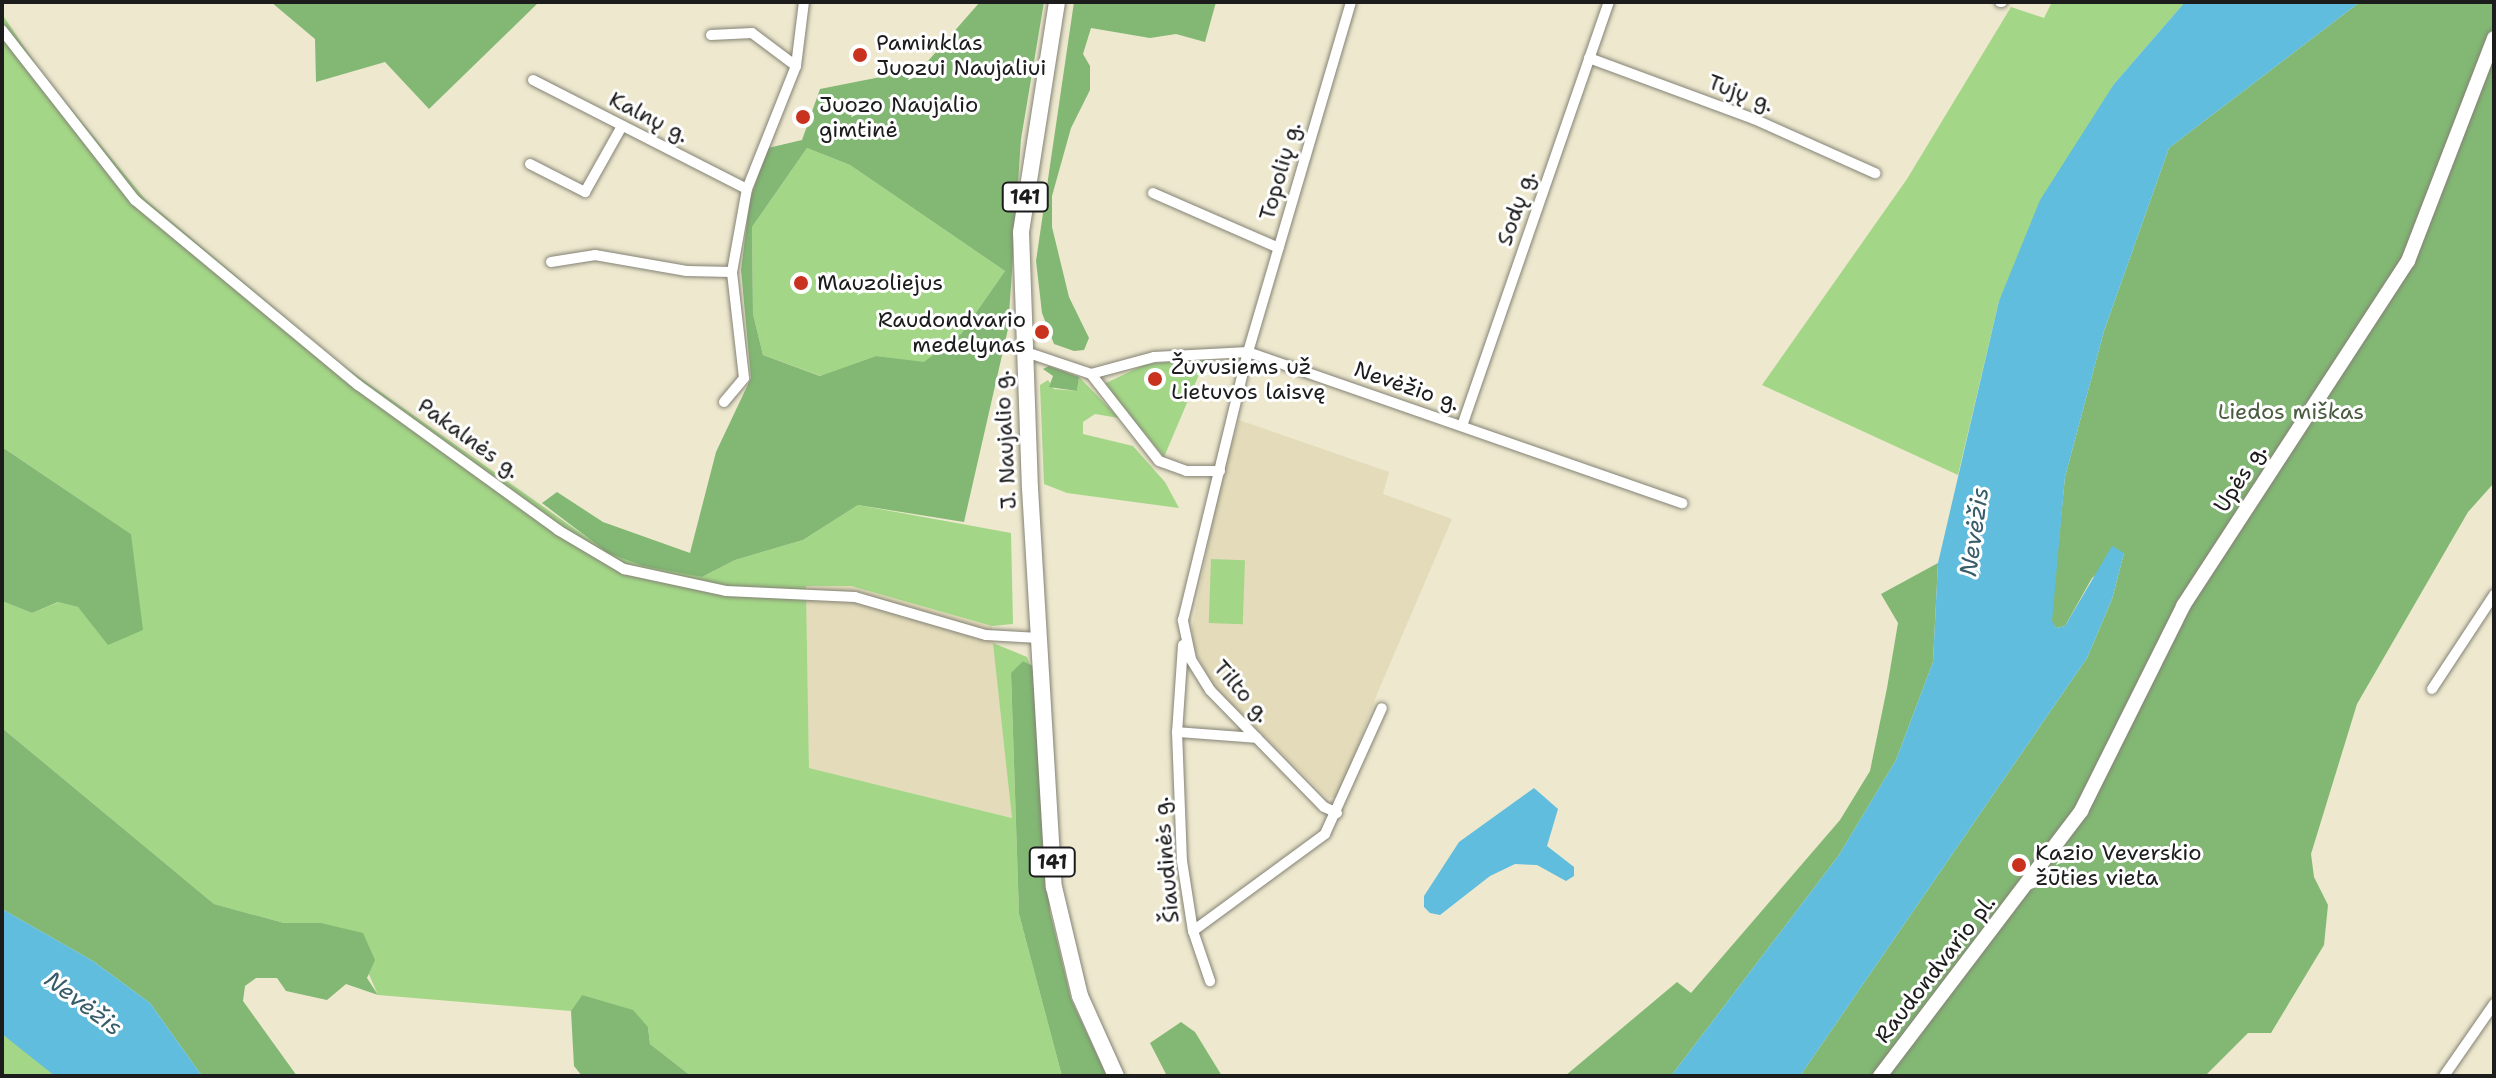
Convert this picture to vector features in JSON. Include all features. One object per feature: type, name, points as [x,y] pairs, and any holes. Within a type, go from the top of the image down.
[{"type":"main road","name":"J. Naujalio g.","points":[[1039,638],[1023,351],[1021,232],[1057,2]]},
{"type":"main road","name":"Upės g.","points":[[2081,811],[2183,606],[2408,261],[2494,38]]},
{"type":"main road","name":"141","points":[[1039,638],[1061,927],[1080,996],[1116,1076]]},
{"type":"main road","name":"Raudondvario pl.","points":[[1880,1076],[2081,811]]},
{"type":"street","points":[[724,402],[744,378],[732,272],[747,189],[796,66],[804,2]]},
{"type":"street","name":"Topolių g.","points":[[1248,352],[1351,2]]},
{"type":"street","name":"Sodų g.","points":[[1462,426],[1609,2]]},
{"type":"street","name":"Pakalnės g.","points":[[2,30],[135,200],[358,385],[558,530],[624,569],[726,591],[855,597],[986,635],[1039,638]]},
{"type":"street","points":[[711,35],[752,33],[796,66]]},
{"type":"street","name":"Tujų g.","points":[[1589,58],[1754,119],[1875,173]]},
{"type":"street","name":"Kalnų g.","points":[[533,80],[747,189]]},
{"type":"street","points":[[530,164],[585,192],[622,126]]},
{"type":"street","points":[[1153,193],[1279,248]]},
{"type":"street","points":[[551,262],[595,255],[687,271],[732,272]]},
{"type":"street","points":[[1023,351],[1091,374],[1159,461],[1186,471],[1220,471]]},
{"type":"street","points":[[1183,639],[1187,590],[1220,471],[1248,352]]},
{"type":"street","name":"Nevėžio g.","points":[[1091,374],[1164,355],[1248,352],[1682,503]]},
{"type":"street","points":[[2432,689],[2494,595]]},
{"type":"street","name":"Šiaudinės g.","points":[[1183,639],[1177,732],[1182,861],[1193,931],[1210,981]]},
{"type":"street","name":"Tilto g.","points":[[1183,639],[1210,690],[1324,807],[1337,813]]},
{"type":"street","points":[[1193,931],[1325,834],[1382,708]]},
{"type":"street","points":[[1177,732],[1257,738]]},
{"type":"street","points":[[2444,1076],[2494,1004]]},
{"type":"shaded area","points":[[1239,420],[1389,472],[1383,494],[1452,519],[1377,694],[1339,797],[1328,798],[1213,686],[1193,647],[1192,628],[1220,483]]},
{"type":"shaded area","points":[[806,586],[851,586],[992,626],[1013,818],[809,768]]},
{"type":"green space","points":[[271,2],[539,2],[429,109],[385,62],[316,82],[315,39]]},
{"type":"green space","points":[[980,2],[1044,2],[1021,139],[1008,329],[964,522],[858,505],[803,540],[735,560],[702,577],[644,566],[608,553],[542,503],[557,492],[603,522],[690,553],[716,452],[751,378],[741,270],[750,199],[768,148],[802,140],[820,89],[921,69]],"holes":[[[807,148],[850,165],[1005,271],[961,334],[924,362],[876,356],[820,376],[763,355],[753,314],[752,227]]]},
{"type":"green space","points":[[1074,2],[1216,2],[1205,42],[1176,34],[1150,38],[1091,28],[1083,54],[1090,66],[1090,90],[1071,128],[1052,196],[1052,227],[1069,297],[1089,338],[1084,350],[1074,351],[1054,344],[1042,313],[1036,261]]},
{"type":"green space","points":[[2052,2],[2185,2],[2114,84],[1999,301],[1958,475],[1762,385],[1907,179],[2011,7],[2044,18]]},
{"type":"green space","name":"Liedos miškas","points":[[2360,2],[2494,2],[2494,483],[2468,512],[2357,704],[2311,854],[2314,877],[2328,905],[2324,945],[2271,1033],[2248,1033],[2205,1076],[1800,1076],[2087,658],[2112,599],[2124,553],[2092,578],[2065,626],[2056,628],[2051,621],[2065,477],[2104,331],[2169,148]]},
{"type":"green space","points":[[2,14],[41,72],[145,199],[338,362],[609,553],[702,577],[735,560],[803,540],[858,505],[1011,533],[1013,624],[992,626],[851,586],[806,586],[809,768],[1012,818],[993,643],[1027,657],[1030,665],[1023,661],[1011,674],[1019,914],[1062,1076],[691,1076],[650,1044],[648,1027],[582,995],[571,1011],[378,995],[367,970],[321,923],[284,923],[214,904],[2,728],[2,601],[32,613],[59,602],[78,607],[98,627],[131,534],[2,447]]},
{"type":"green space","points":[[807,148],[850,165],[1005,271],[961,334],[924,363],[876,356],[821,376],[763,355],[753,314],[752,227]]},
{"type":"green space","points":[[1206,358],[1164,457],[1104,384],[1146,364]]},
{"type":"green space","points":[[1049,366],[1079,377],[1077,391],[1049,387],[1053,376],[1043,369]]},
{"type":"green space","points":[[1079,377],[1119,418],[1095,414],[1083,422],[1083,434],[1133,446],[1165,482],[1179,508],[1067,493],[1044,484],[1040,385],[1048,380],[1054,389],[1077,391]]},
{"type":"green space","points":[[2,447],[131,534],[143,630],[108,645],[78,607],[58,602],[32,613],[2,601]]},
{"type":"green space","points":[[1211,559],[1245,560],[1243,624],[1209,623]]},
{"type":"green space","points":[[1938,563],[1933,662],[1896,760],[1839,855],[1671,1076],[1565,1076],[1677,982],[1691,993],[1840,820],[1870,771],[1887,688],[1898,623],[1881,594]]},
{"type":"green space","points":[[1023,661],[1033,666],[1050,912],[1071,999],[1107,1076],[1062,1076],[1019,914],[1011,673]]},
{"type":"green space","points":[[2,728],[214,904],[284,923],[321,923],[363,933],[375,960],[367,978],[378,995],[346,984],[327,1000],[286,991],[277,978],[256,978],[245,986],[243,1001],[297,1076],[202,1076],[150,1003],[93,961],[2,909]]},
{"type":"green space","points":[[582,995],[633,1010],[648,1027],[650,1044],[691,1076],[582,1076],[574,1066],[571,1011]]},
{"type":"green space","points":[[1181,1022],[1195,1032],[1222,1076],[1167,1076],[1150,1043]]},
{"type":"green space","points":[[2,1034],[49,1068],[55,1076],[2,1076]]},
{"type":"water","name":"Nevėžis","points":[[2185,2],[2360,2],[2169,148],[2104,331],[2065,477],[2052,621],[2056,628],[2065,626],[2112,546],[2124,553],[2112,599],[2087,658],[1800,1076],[1671,1076],[1839,855],[1896,760],[1933,662],[1938,563],[1999,301],[2040,200],[2114,84]]},
{"type":"water","points":[[1534,788],[1558,809],[1547,846],[1574,867],[1574,876],[1566,881],[1537,865],[1515,864],[1490,876],[1440,915],[1430,913],[1424,907],[1424,896],[1459,842]]},
{"type":"water","name":"Nevėžis","points":[[2,909],[93,961],[150,1003],[202,1076],[55,1076],[2,1034]]},
{"type":"place","name":"Paminklas Juozui Naujaliui","points":[[860,55]]},
{"type":"place","name":"Juozo Naujalio gimtinė","points":[[803,117]]},
{"type":"place","name":"Mauzoliejus","points":[[801,283]]},
{"type":"place","name":"Raudondvario medelynas","points":[[1042,332]]},
{"type":"place","name":"Žuvusiems už Lietuvos laisvę","points":[[1155,379]]},
{"type":"place","name":"Kazio Veverskio žūties vieta","points":[[2019,865]]}]
